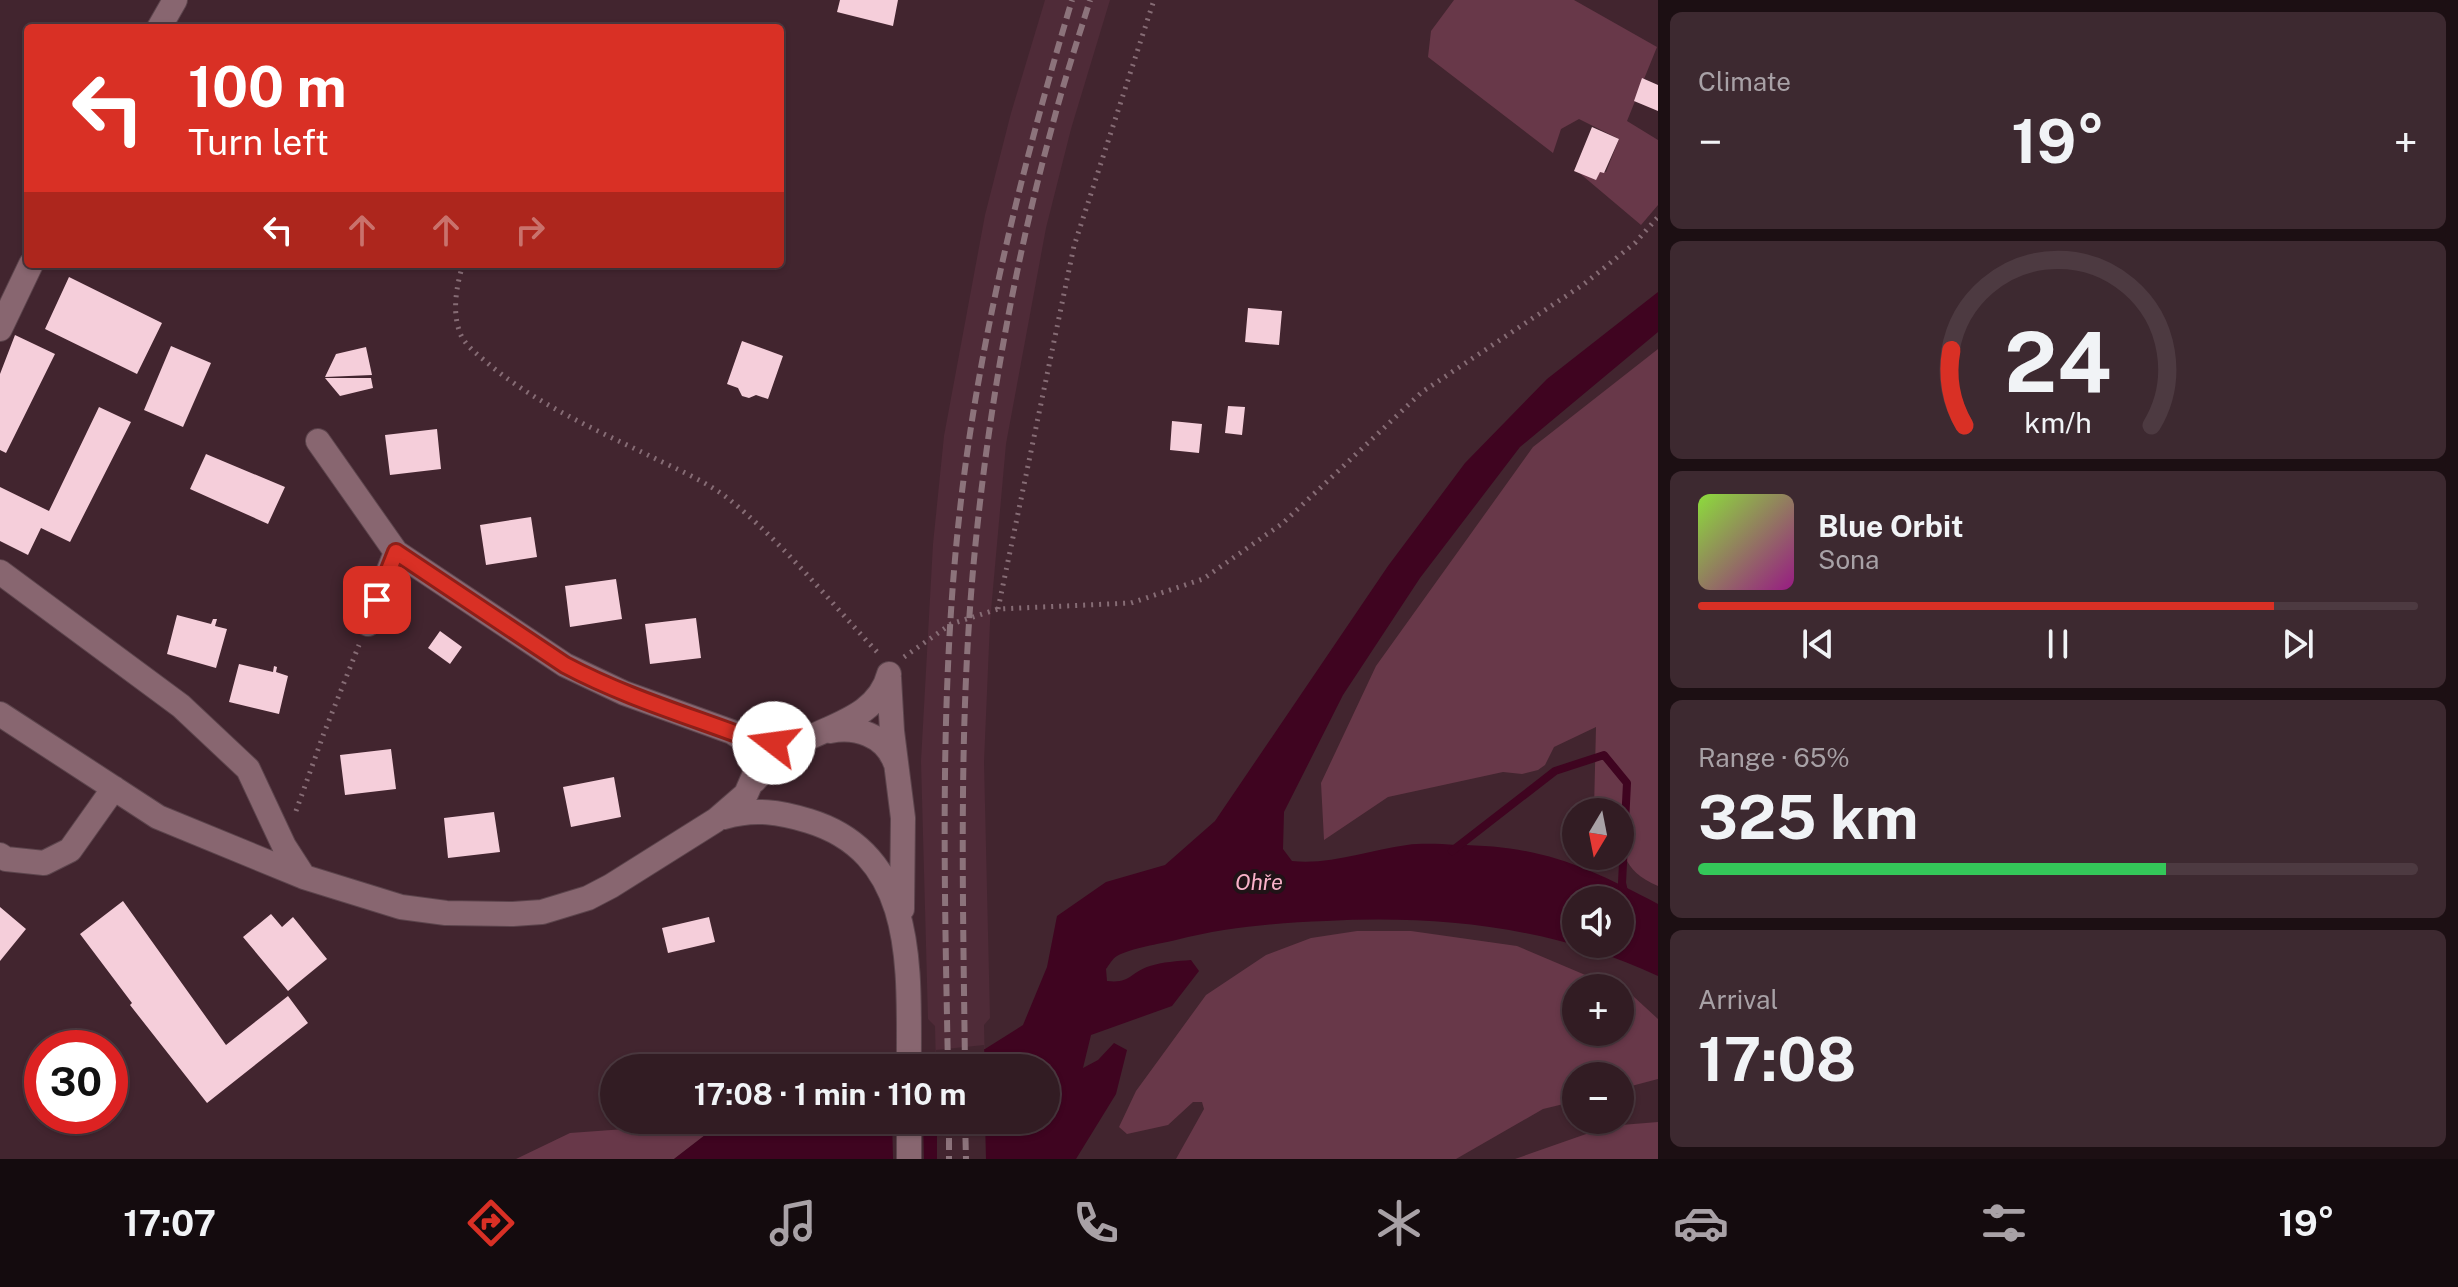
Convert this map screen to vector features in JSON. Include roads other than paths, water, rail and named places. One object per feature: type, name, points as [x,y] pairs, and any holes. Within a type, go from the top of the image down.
[{"type":"street","points":[[161,24],[175,0]]},
{"type":"street","points":[[0,329],[29,268]]},
{"type":"street","points":[[318,441],[396,552],[565,665],[624,693],[762,742],[800,741]]},
{"type":"street","points":[[368,624],[396,552]]},
{"type":"street","points":[[0,572],[181,706],[248,769],[284,846],[304,877]]},
{"type":"street","points":[[0,714],[158,817],[304,877],[401,907],[446,913],[513,914],[542,912],[588,898],[716,820],[741,800],[776,757],[800,741],[841,726],[862,711],[876,698],[890,672],[892,731],[903,818],[902,928],[907,980],[908,1054]]},
{"type":"street","points":[[823,732],[850,730],[870,734],[887,747],[898,770]]},
{"type":"street","points":[[732,732],[741,738],[756,760],[754,781]]},
{"type":"street","points":[[0,855],[6,859],[44,863],[70,850],[114,788]]},
{"type":"street","points":[[716,820],[752,811],[778,812],[834,831],[873,859],[894,898],[902,928]]},
{"type":"street","points":[[909,1134],[909,1159]]},
{"type":"water","name":"Ohře","points":[[1658,292],[1658,332],[1520,447],[1420,578],[1343,695],[1284,812],[1283,849],[1292,861],[1336,859],[1413,844],[1486,846],[1561,860],[1562,870],[1586,870],[1622,886],[1562,886],[1562,942],[1454,923],[1326,921],[1269,924],[1213,932],[1116,957],[1106,969],[1107,981],[1126,979],[1150,966],[1170,962],[1191,960],[1199,971],[1172,1006],[1091,1035],[1083,1068],[1098,1060],[1114,1043],[1127,1050],[1116,1094],[1076,1159],[674,1159],[706,1134],[1060,1134],[1060,1054],[934,1054],[985,1049],[1023,1025],[1047,967],[1057,916],[1106,882],[1165,865],[1215,821],[1388,566],[1465,463],[1547,379]]},
{"type":"water","points":[[1634,892],[1658,904],[1658,976],[1616,958],[1634,958]]},
{"type":"waterway","points":[[1452,851],[1555,771],[1604,755],[1627,783],[1623,886]]},
{"type":"railway","points":[[948,1054],[945,757],[958,524],[977,390],[999,278],[1040,110],[1072,0]]},
{"type":"railway","points":[[965,1054],[964,743],[970,614],[981,496],[995,389],[1026,231],[1056,111],[1090,0]]},
{"type":"railway","points":[[949,1134],[949,1159]]},
{"type":"railway","points":[[965,1134],[966,1159]]}]
